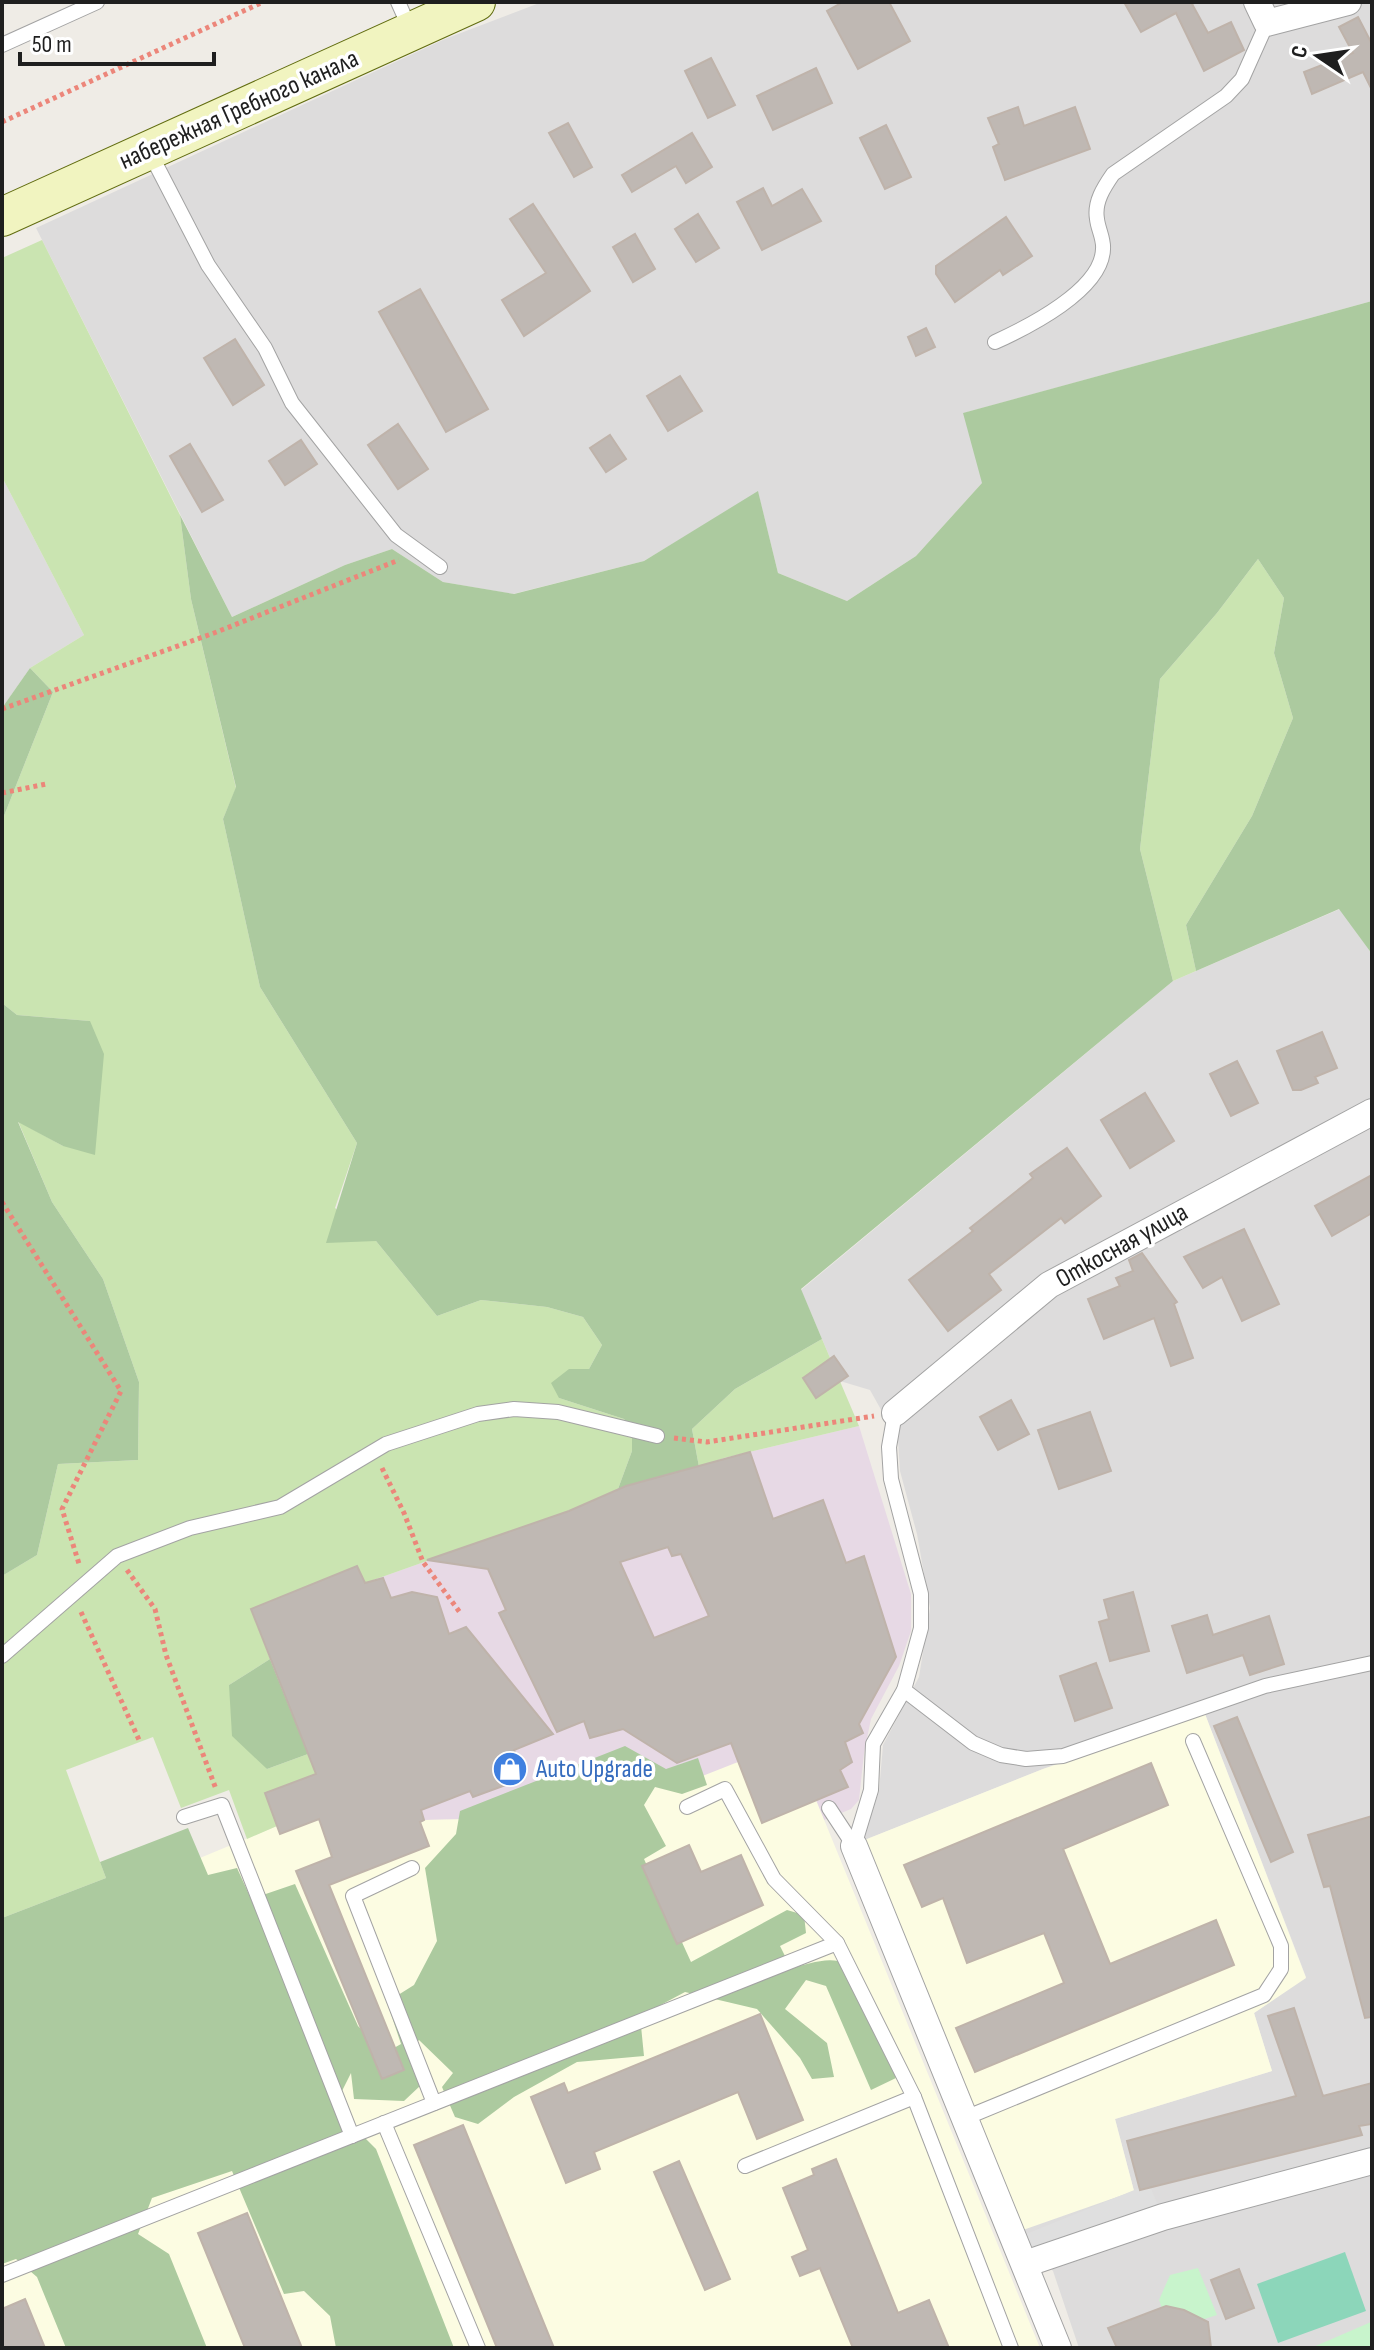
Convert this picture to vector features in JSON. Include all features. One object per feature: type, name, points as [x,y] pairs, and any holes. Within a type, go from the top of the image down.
[{"type":"street","name":"набережная Гребного канала","points":[[2,217],[149,150],[405,17],[476,2]]},
{"type":"street","points":[[1262,12],[1348,2]]},
{"type":"street","name":"Откосная улица","points":[[895,1413],[1049,1285],[1372,1112]]},
{"type":"street","points":[[854,1846],[1058,2348]]},
{"type":"street","points":[[1025,2264],[1163,2217],[1372,2161]]},
{"type":"lane","points":[[2,45],[66,8],[97,2]]},
{"type":"lane","points":[[995,342],[1035,323],[1091,280],[1101,264],[1104,247],[1096,216],[1101,192],[1113,174],[1226,96],[1242,79],[1262,12]]},
{"type":"lane","points":[[149,150],[208,265],[265,348],[292,403],[396,535],[440,567]]},
{"type":"lane","points":[[2,1656],[117,1556],[190,1528],[280,1507],[386,1444],[478,1414],[514,1409],[558,1412],[657,1436]]},
{"type":"lane","points":[[854,1846],[871,1790],[873,1744],[904,1690],[921,1628],[921,1594],[891,1479],[889,1447],[895,1413]]},
{"type":"lane","points":[[904,1690],[973,1743],[1001,1755],[1026,1759],[1063,1756],[1265,1686],[1372,1663]]},
{"type":"lane","points":[[965,2118],[1264,1995],[1281,1969],[1281,1946],[1193,1741]]},
{"type":"lane","points":[[687,1807],[725,1789],[774,1879],[837,1943],[914,2097],[1011,2348]]},
{"type":"lane","points":[[184,1817],[222,1805],[352,2136]]},
{"type":"lane","points":[[829,1808],[854,1846]]},
{"type":"lane","points":[[412,1868],[353,1896],[434,2103]]},
{"type":"lane","points":[[2,2275],[837,1943]]},
{"type":"lane","points":[[745,2166],[914,2097]]},
{"type":"lane","points":[[384,2123],[478,2348]]},
{"type":"path","points":[[2,122],[263,2]]},
{"type":"path","points":[[2,709],[214,633],[419,553]]},
{"type":"path","points":[[2,793],[46,784]]},
{"type":"path","points":[[2,1202],[121,1391],[62,1509],[85,1583]]},
{"type":"path","points":[[657,1436],[707,1442],[895,1413]]},
{"type":"path","points":[[373,1452],[404,1513],[423,1562],[461,1614]]},
{"type":"path","points":[[117,1556],[155,1609],[166,1655],[222,1805]]},
{"type":"path","points":[[73,1595],[140,1742]]},
{"type":"shaded area","points":[[542,2],[1372,2],[1372,301],[964,413],[983,482],[916,556],[847,601],[778,573],[758,492],[644,561],[513,594],[443,582],[392,549],[345,565],[232,617],[36,228],[445,39]]},
{"type":"shaded area","points":[[2,477],[84,635],[30,668],[2,708]]},
{"type":"shaded area","points":[[1340,909],[1372,954],[1372,2348],[1079,2348],[1053,2271],[1019,2236],[995,2169],[1134,2191],[1115,2119],[1272,2071],[1254,2013],[1306,1977],[1205,1714],[1043,1769],[862,1841],[879,1791],[883,1745],[919,1677],[930,1608],[917,1534],[900,1471],[898,1440],[870,1390],[840,1381],[801,1290],[1173,981]]},
{"type":"shaded area","points":[[859,1426],[911,1594],[911,1631],[899,1666],[871,1719],[859,1800],[851,1809],[824,1820],[815,1800],[762,1823],[677,1786],[470,1819],[424,1820],[332,1857],[280,1834],[265,1793],[315,1774],[251,1609],[357,1566],[365,1583],[571,1510],[618,1489],[724,1458]]},
{"type":"shaded area","points":[[1205,1714],[1306,1978],[1254,2013],[1272,2071],[1115,2119],[1134,2191],[1023,2230],[862,1841],[1043,1769]]},
{"type":"shaded area","points":[[630,1757],[677,1786],[738,1762],[762,1822],[816,1800],[1040,2348],[2,2348],[2,1940],[277,1826],[281,1833],[319,1819],[332,1857],[424,1820],[470,1819]]},
{"type":"shaded area","points":[[1149,2184],[1163,2217],[1025,2264],[1019,2237]]},
{"type":"green space","points":[[42,240],[180,515],[191,599],[236,788],[223,819],[260,987],[357,1143],[335,1208],[376,1241],[437,1316],[481,1300],[547,1307],[583,1317],[602,1345],[589,1369],[559,1398],[624,1419],[632,1430],[632,1451],[618,1489],[571,1510],[365,1583],[357,1566],[251,1609],[270,1659],[229,1685],[267,1769],[308,1754],[316,1774],[265,1793],[277,1826],[247,1839],[229,1790],[181,1808],[153,1737],[66,1770],[106,1878],[2,1918],[2,1576],[37,1555],[58,1464],[138,1460],[139,1382],[103,1279],[52,1202],[18,1121],[63,1146],[90,1021],[17,1015],[2,1003],[2,821],[53,692],[30,668],[84,635],[2,477],[2,258]]},
{"type":"green space","points":[[1372,301],[1372,954],[1339,909],[1196,971],[1186,925],[1252,816],[1293,718],[1274,653],[1284,598],[1258,559],[1217,613],[1160,679],[1140,849],[1173,981],[801,1289],[822,1339],[735,1389],[692,1429],[699,1467],[618,1489],[632,1451],[632,1430],[624,1419],[559,1398],[551,1383],[569,1369],[589,1369],[602,1345],[583,1317],[547,1307],[481,1300],[437,1316],[376,1241],[326,1243],[357,1143],[260,987],[223,819],[236,787],[191,599],[180,515],[232,617],[345,565],[392,549],[443,582],[514,594],[644,561],[758,491],[778,573],[847,601],[916,556],[982,483],[963,413]]},
{"type":"green space","points":[[1258,559],[1284,598],[1274,653],[1293,718],[1252,816],[1186,925],[1196,971],[1173,981],[1140,849],[1160,679],[1217,613]]},
{"type":"green space","points":[[30,668],[53,692],[2,821],[2,708]]},
{"type":"green space","points":[[2,1003],[17,1015],[90,1021],[104,1054],[95,1155],[63,1146],[18,1122],[52,1202],[103,1279],[139,1382],[138,1460],[58,1464],[37,1555],[2,1576]]},
{"type":"green space","points":[[822,1339],[859,1426],[724,1458],[699,1467],[692,1429],[735,1389]]},
{"type":"green space","points":[[270,1659],[308,1754],[267,1769],[232,1736],[229,1685]]},
{"type":"green space","points":[[625,1746],[666,1769],[698,1758],[707,1785],[682,1794],[655,1787],[644,1805],[666,1846],[644,1859],[691,1962],[787,1910],[804,1915],[806,1933],[780,1946],[791,1968],[833,1960],[846,1964],[854,1971],[869,1998],[896,2078],[871,2090],[826,1986],[806,1980],[785,2009],[827,2043],[834,2077],[812,2079],[800,2058],[757,2009],[685,1992],[640,2016],[644,2056],[577,2062],[514,2097],[478,2124],[455,2117],[442,2087],[453,2073],[419,2040],[408,2053],[421,2085],[404,2101],[354,2099],[351,2073],[334,2107],[376,2149],[454,2348],[336,2348],[330,2316],[304,2291],[284,2294],[232,2171],[152,2198],[138,2234],[169,2254],[207,2348],[66,2348],[37,2277],[16,2259],[2,2264],[2,1918],[106,1878],[100,1862],[188,1828],[208,1875],[237,1868],[251,1899],[295,1884],[358,2026],[385,2053],[401,2044],[387,2002],[414,1985],[437,1941],[425,1868],[456,1834],[460,1811]]},
{"type":"green space","points":[[1345,2252],[1366,2311],[1278,2343],[1257,2284]]},
{"type":"green space","points":[[1198,2268],[1217,2315],[1170,2330],[1159,2300],[1170,2275]]},
{"type":"green space","points":[[1371,2322],[1372,2348],[1311,2348]]},
{"type":"building","points":[[843,2],[889,2],[910,41],[858,69],[827,11]]},
{"type":"building","points":[[1124,2],[1196,2],[1192,4],[1208,33],[1231,22],[1244,50],[1204,71],[1176,13],[1141,32]]},
{"type":"building","points":[[1358,17],[1372,44],[1372,90],[1363,72],[1312,94],[1304,72],[1353,53],[1339,27]]},
{"type":"building","points":[[711,58],[735,105],[708,118],[685,71]]},
{"type":"building","points":[[816,68],[832,103],[773,130],[757,96]]},
{"type":"building","points":[[1018,107],[1024,126],[1075,107],[1090,149],[1005,180],[993,147],[999,144],[988,118]]},
{"type":"building","points":[[568,123],[592,167],[574,177],[549,133]]},
{"type":"building","points":[[886,125],[911,177],[885,189],[860,138]]},
{"type":"building","points":[[692,133],[712,167],[686,183],[676,166],[632,192],[622,175]]},
{"type":"building","points":[[763,188],[772,206],[802,189],[821,221],[762,250],[737,202]]},
{"type":"building","points":[[533,204],[590,291],[524,336],[502,300],[546,273],[510,219]]},
{"type":"building","points":[[698,214],[719,248],[696,262],[675,229]]},
{"type":"building","points":[[1006,217],[1032,256],[1003,275],[1000,270],[955,302],[936,274],[936,266]]},
{"type":"building","points":[[635,234],[655,269],[633,282],[613,247]]},
{"type":"building","points":[[420,289],[488,409],[446,432],[379,312]]},
{"type":"building","points":[[926,328],[935,347],[916,356],[908,337]]},
{"type":"building","points":[[235,339],[264,385],[233,405],[204,358]]},
{"type":"building","points":[[680,376],[702,411],[668,431],[647,396]]},
{"type":"building","points":[[398,424],[428,469],[398,489],[368,445]]},
{"type":"building","points":[[610,435],[626,459],[606,472],[590,448]]},
{"type":"building","points":[[301,440],[317,464],[285,485],[269,461]]},
{"type":"building","points":[[190,444],[223,500],[202,512],[170,456]]},
{"type":"building","points":[[1322,1032],[1337,1068],[1315,1077],[1318,1083],[1293,1090],[1277,1051]]},
{"type":"building","points":[[1237,1061],[1258,1103],[1231,1116],[1210,1074]]},
{"type":"building","points":[[1145,1093],[1174,1141],[1130,1168],[1101,1120]]},
{"type":"building","points":[[1067,1148],[1101,1196],[1065,1223],[1061,1218],[989,1274],[1001,1290],[948,1331],[909,1280],[973,1231],[970,1228],[1033,1178],[1030,1174]]},
{"type":"building","points":[[1372,1175],[1372,1213],[1332,1236],[1315,1206]]},
{"type":"building","points":[[1244,1229],[1279,1304],[1242,1321],[1222,1277],[1203,1288],[1184,1257]]},
{"type":"building","points":[[1142,1253],[1177,1302],[1174,1304],[1193,1358],[1171,1366],[1154,1318],[1104,1339],[1088,1299],[1120,1286],[1116,1278],[1133,1271],[1129,1260]]},
{"type":"building","points":[[834,1356],[848,1376],[816,1398],[803,1378]]},
{"type":"building","points":[[1011,1400],[1029,1434],[998,1450],[980,1417]]},
{"type":"building","points":[[1090,1412],[1111,1471],[1059,1489],[1038,1430]]},
{"type":"building","points":[[750,1452],[773,1519],[823,1500],[846,1563],[864,1556],[896,1657],[859,1724],[863,1733],[845,1742],[852,1762],[840,1770],[848,1787],[762,1823],[731,1743],[677,1763],[623,1729],[590,1738],[584,1721],[557,1732],[499,1613],[506,1610],[488,1569],[427,1560],[569,1511],[626,1486]],"holes":[[[668,1547],[672,1556],[681,1554],[709,1616],[654,1638],[620,1562]]]},
{"type":"building","points":[[357,1566],[365,1583],[383,1578],[391,1598],[412,1592],[437,1597],[449,1634],[466,1627],[553,1734],[514,1750],[522,1779],[473,1797],[470,1791],[421,1810],[424,1820],[420,1822],[429,1846],[329,1885],[404,2070],[382,2079],[296,1871],[332,1857],[319,1819],[280,1834],[265,1793],[316,1774],[251,1609]]},
{"type":"building","points":[[1133,1592],[1149,1651],[1110,1661],[1099,1622],[1109,1619],[1104,1600]]},
{"type":"building","points":[[1207,1615],[1213,1635],[1269,1616],[1284,1664],[1250,1675],[1243,1655],[1187,1673],[1172,1626]]},
{"type":"building","points":[[1096,1663],[1112,1708],[1075,1721],[1060,1676]]},
{"type":"building","points":[[1237,1717],[1293,1852],[1271,1862],[1214,1726]]},
{"type":"building","points":[[1151,1763],[1168,1805],[1063,1849],[1110,1964],[1216,1920],[1234,1965],[975,2072],[956,2028],[1064,1983],[1044,1933],[967,1963],[943,1898],[922,1907],[904,1865]]},
{"type":"building","points":[[1372,1816],[1372,2017],[1365,2018],[1330,1886],[1324,1887],[1308,1835]]},
{"type":"building","points":[[689,1845],[701,1872],[741,1855],[763,1905],[677,1944],[642,1866]]},
{"type":"building","points":[[1294,2008],[1323,2096],[1372,2083],[1372,2124],[1359,2126],[1362,2135],[1140,2190],[1127,2141],[1296,2096],[1268,2016]]},
{"type":"building","points":[[760,2014],[803,2120],[757,2139],[738,2092],[594,2152],[600,2169],[566,2183],[531,2097],[564,2083],[568,2093]]},
{"type":"building","points":[[463,2125],[554,2348],[497,2348],[414,2145]]},
{"type":"building","points":[[836,2159],[898,2313],[929,2300],[949,2348],[853,2348],[820,2268],[800,2276],[792,2257],[808,2250],[783,2188],[814,2175],[812,2169]]},
{"type":"building","points":[[679,2161],[730,2279],[705,2290],[654,2172]]},
{"type":"building","points":[[247,2213],[302,2348],[245,2348],[198,2233]]},
{"type":"building","points":[[1239,2269],[1254,2308],[1226,2319],[1211,2280]]},
{"type":"building","points":[[25,2299],[45,2348],[2,2348],[2,2309]]},
{"type":"building","points":[[1166,2306],[1184,2310],[1208,2322],[1211,2348],[1117,2348],[1108,2328]]},
{"type":"place","name":"Auto Upgrade","points":[[510,1769]]}]
